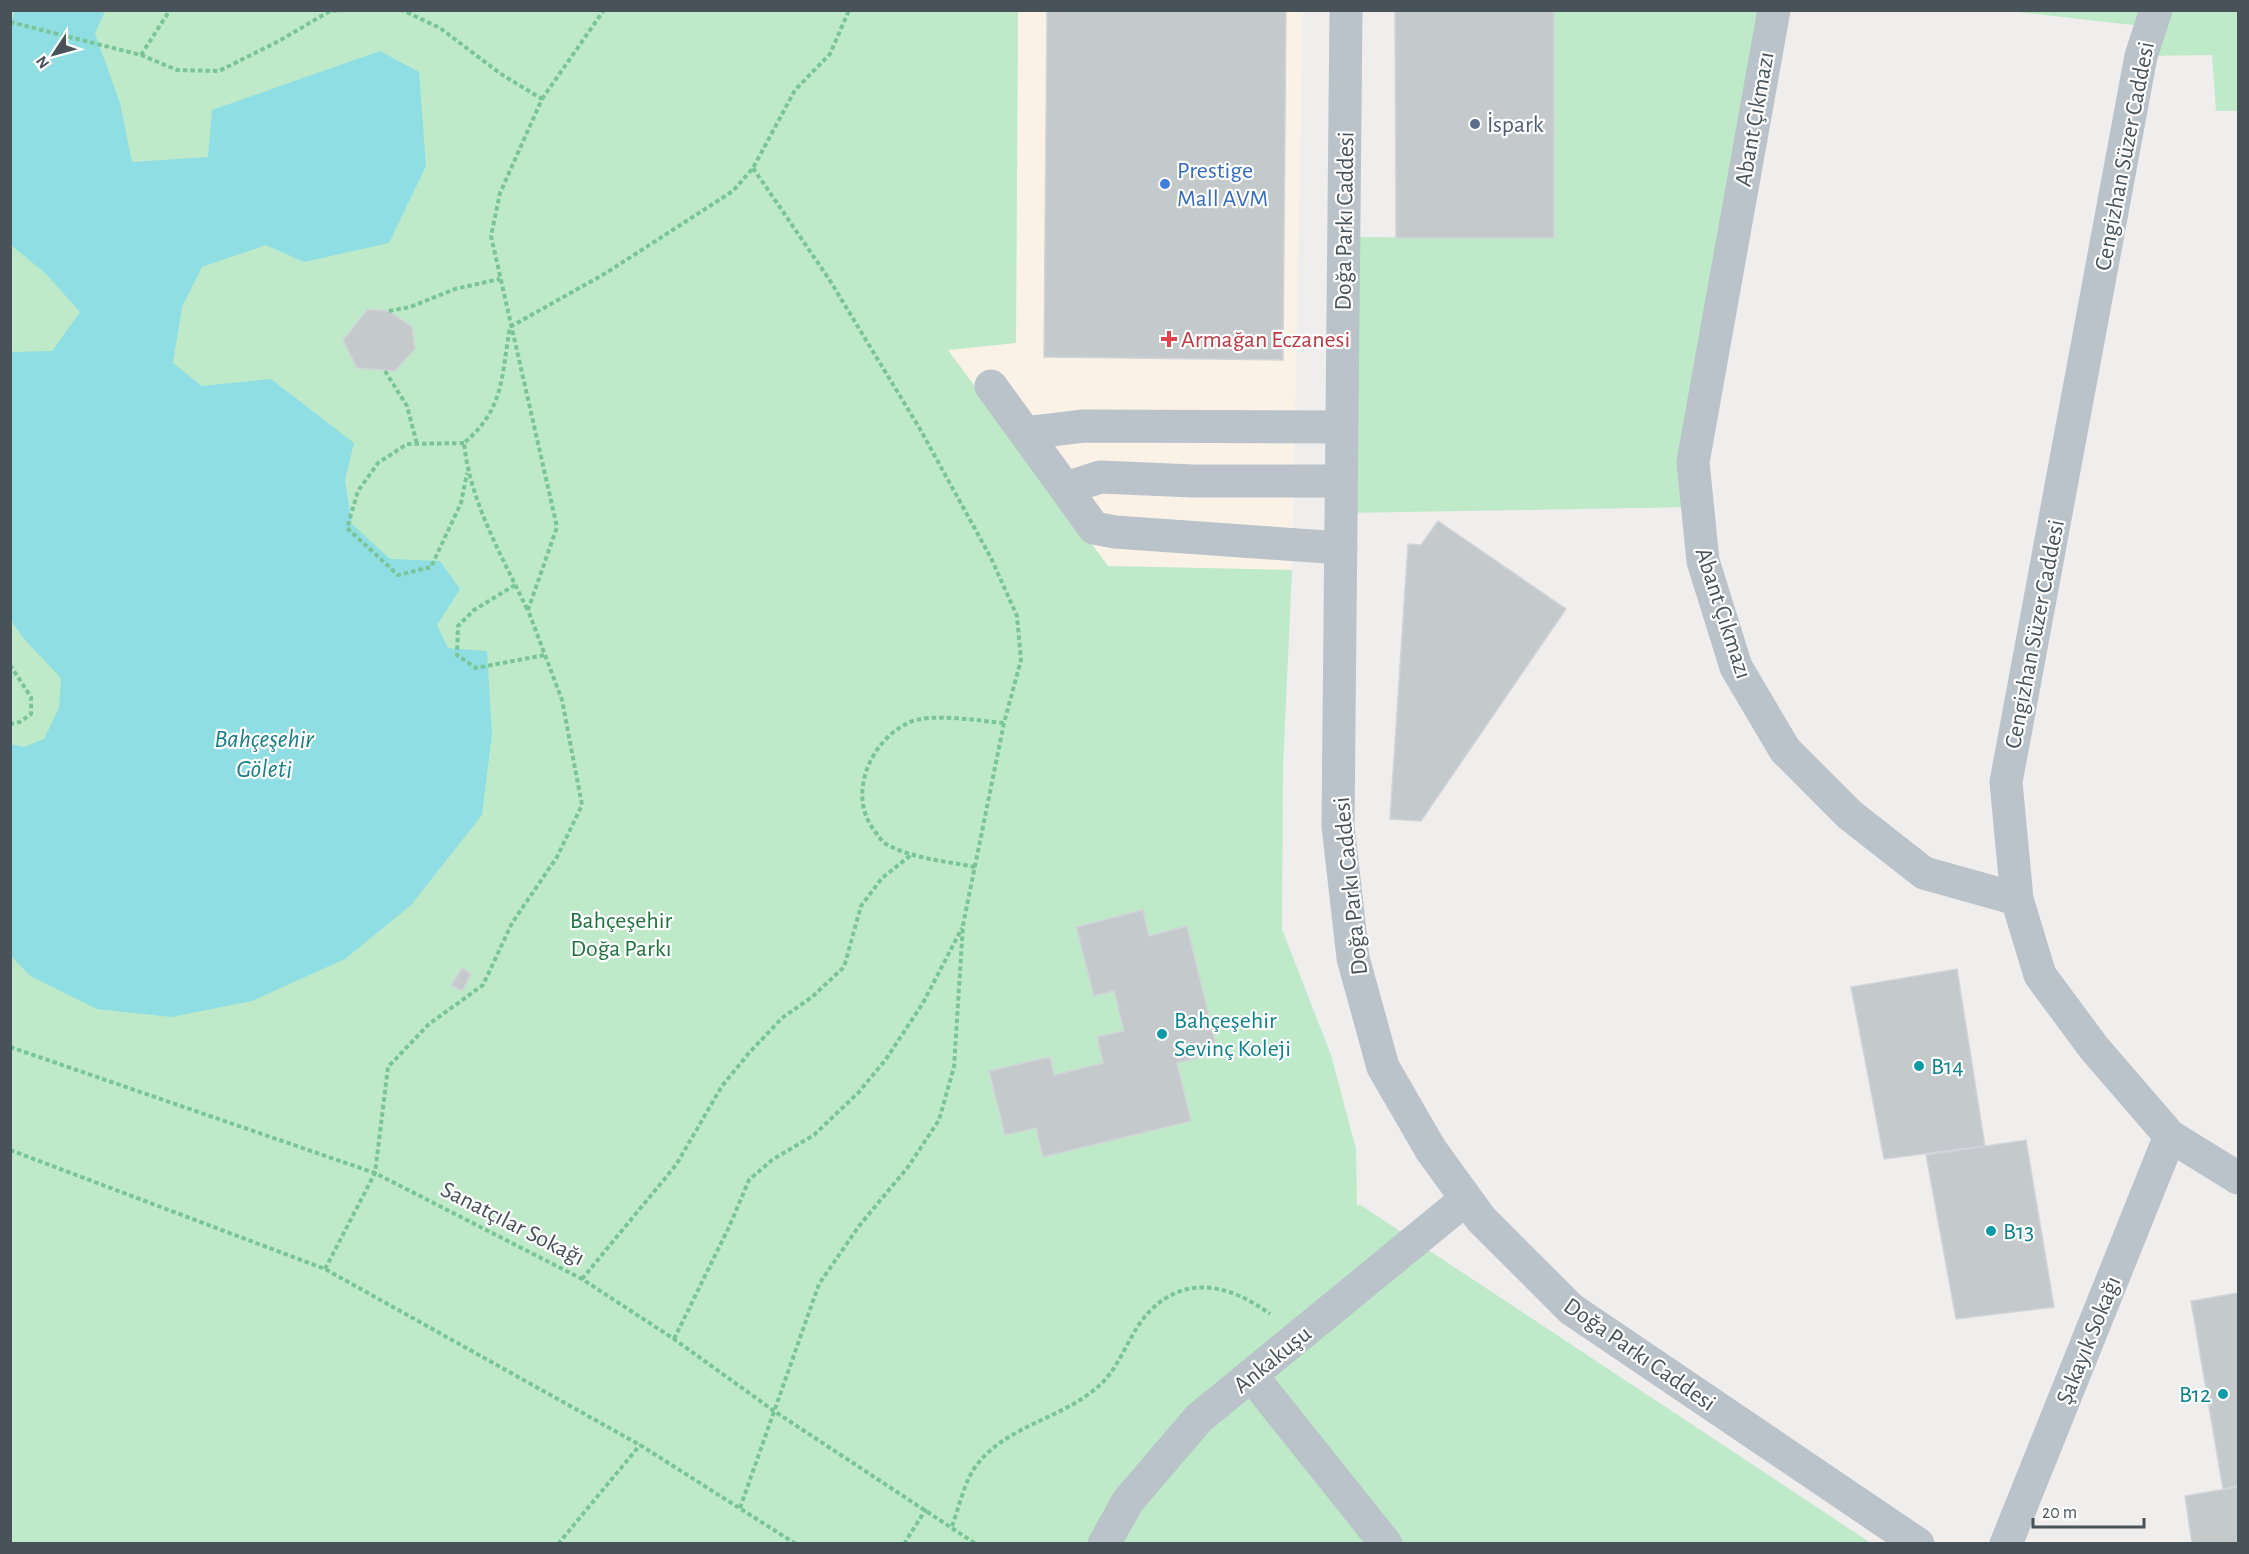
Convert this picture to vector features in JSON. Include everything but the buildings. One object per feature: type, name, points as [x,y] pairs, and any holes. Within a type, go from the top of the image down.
[{"type":"street","name":"Doğa Parkı Caddesi","points":[[1346,10],[1338,826],[1353,958],[1383,1067],[1431,1150],[1481,1219],[1571,1309],[1918,1544]]},
{"type":"street","name":"Abant Çıkmazı","points":[[1774,10],[1693,462],[1703,561],[1736,667],[1785,750],[1850,815],[1924,873],[2017,899]]},
{"type":"street","name":"Cengizhan Süzer Caddesi","points":[[2156,10],[2141,56],[2006,782],[2017,899],[2040,975],[2094,1048],[2170,1136],[2238,1178]]},
{"type":"street","points":[[991,386],[1094,528],[1115,532],[1341,548]]},
{"type":"street","points":[[1025,433],[1084,426],[1341,427]]},
{"type":"street","points":[[1067,488],[1100,477],[1193,481],[1341,481]]},
{"type":"street","name":"Şakayık Sokağı","points":[[2006,1544],[2170,1136]]},
{"type":"street","name":"Ankakuşu","points":[[1104,1544],[1128,1501],[1198,1418],[1466,1199]]},
{"type":"street","points":[[1251,1375],[1386,1544]]},
{"type":"path","points":[[141,55],[170,10]]},
{"type":"path","points":[[10,22],[141,55],[177,70],[219,71],[279,42],[330,11],[344,10]]},
{"type":"path","points":[[402,10],[440,28],[501,74],[542,99]]},
{"type":"path","points":[[528,610],[557,528],[491,236],[500,193],[542,99],[604,10]]},
{"type":"path","points":[[467,472],[461,503],[431,567],[398,575],[347,528],[358,491],[378,463],[407,444],[464,443],[483,426],[496,404],[510,327],[694,219],[733,191],[753,168],[795,90],[830,54],[849,10]]},
{"type":"path","points":[[740,1508],[819,1284],[859,1226],[908,1167],[939,1120],[954,1067],[963,925],[1004,723],[1022,660],[1017,616],[991,558],[920,429],[829,279],[753,168]]},
{"type":"path","points":[[389,311],[410,307],[455,289],[500,279]]},
{"type":"path","points":[[385,371],[407,406],[417,444]]},
{"type":"path","points":[[325,1269],[375,1173],[388,1067],[429,1024],[483,985],[512,923],[556,857],[582,805],[562,700],[528,610],[493,539],[467,472],[464,443]]},
{"type":"path","points":[[515,585],[474,610],[458,626],[458,655],[476,668],[545,655]]},
{"type":"path","points":[[10,724],[20,722],[31,714],[31,698],[11,668]]},
{"type":"path","points":[[975,867],[911,855],[884,843],[867,821],[860,791],[877,747],[909,722],[948,717],[1004,723]]},
{"type":"path","points":[[582,1278],[676,1165],[722,1086],[749,1053],[782,1018],[812,997],[844,967],[861,906],[882,878],[911,855]]},
{"type":"path","points":[[674,1339],[729,1227],[749,1180],[772,1160],[814,1135],[859,1092],[886,1059],[923,1003],[963,925]]},
{"type":"path","name":"Sanatçılar Sokağı","points":[[10,1047],[375,1173],[582,1278],[674,1339],[774,1410],[976,1544]]},
{"type":"path","points":[[10,1150],[325,1269],[640,1445],[796,1544]]},
{"type":"path","points":[[952,1526],[975,1468],[986,1455],[1020,1430],[1082,1398],[1102,1383],[1149,1312],[1171,1296],[1194,1287],[1225,1289],[1250,1299],[1299,1336]]},
{"type":"path","points":[[558,1544],[640,1445]]},
{"type":"path","points":[[904,1544],[926,1509]]},
{"type":"shaded area","points":[[1018,11],[1303,11],[1292,570],[1108,566],[948,350],[1016,343]]},
{"type":"green space","name":"Bahçeşehir Doğa Parkı","points":[[11,10],[1018,11],[1016,343],[948,350],[1108,566],[1292,570],[1283,767],[1282,929],[1331,1055],[1356,1149],[1357,1206],[1359,1204],[1871,1543],[11,1544]]},
{"type":"green space","points":[[1554,11],[1774,11],[1697,507],[1341,513],[1344,237],[1554,238]]},
{"type":"green space","points":[[2009,11],[2238,11],[2238,111],[2216,111],[2212,55],[2141,56],[2150,27]]},
{"type":"water","name":"Bahçeşehir Göleti","points":[[15,10],[105,11],[95,34],[120,103],[132,162],[208,157],[212,110],[380,51],[419,72],[426,166],[389,243],[304,262],[266,245],[202,267],[182,307],[173,363],[202,386],[271,379],[354,443],[345,480],[352,524],[390,559],[440,561],[460,589],[437,625],[448,648],[487,651],[492,734],[482,815],[411,905],[345,959],[252,1001],[171,1017],[97,1009],[30,976],[11,956],[11,744],[24,747],[44,739],[59,708],[61,679],[27,643],[11,619],[11,352],[52,351],[80,312],[46,274],[11,245],[10,28]]},
{"type":"place","name":"İspark","points":[[1475,124]]},
{"type":"place","name":"Prestige Mall AVM","points":[[1165,184]]},
{"type":"place","name":"Armağan Eczanesi","points":[[1169,339]]},
{"type":"place","name":"Bahçeşehir Sevinç Koleji","points":[[1162,1034]]},
{"type":"place","name":"B14","points":[[1919,1066]]},
{"type":"place","name":"B13","points":[[1991,1231]]},
{"type":"place","name":"B12","points":[[2223,1394]]}]
